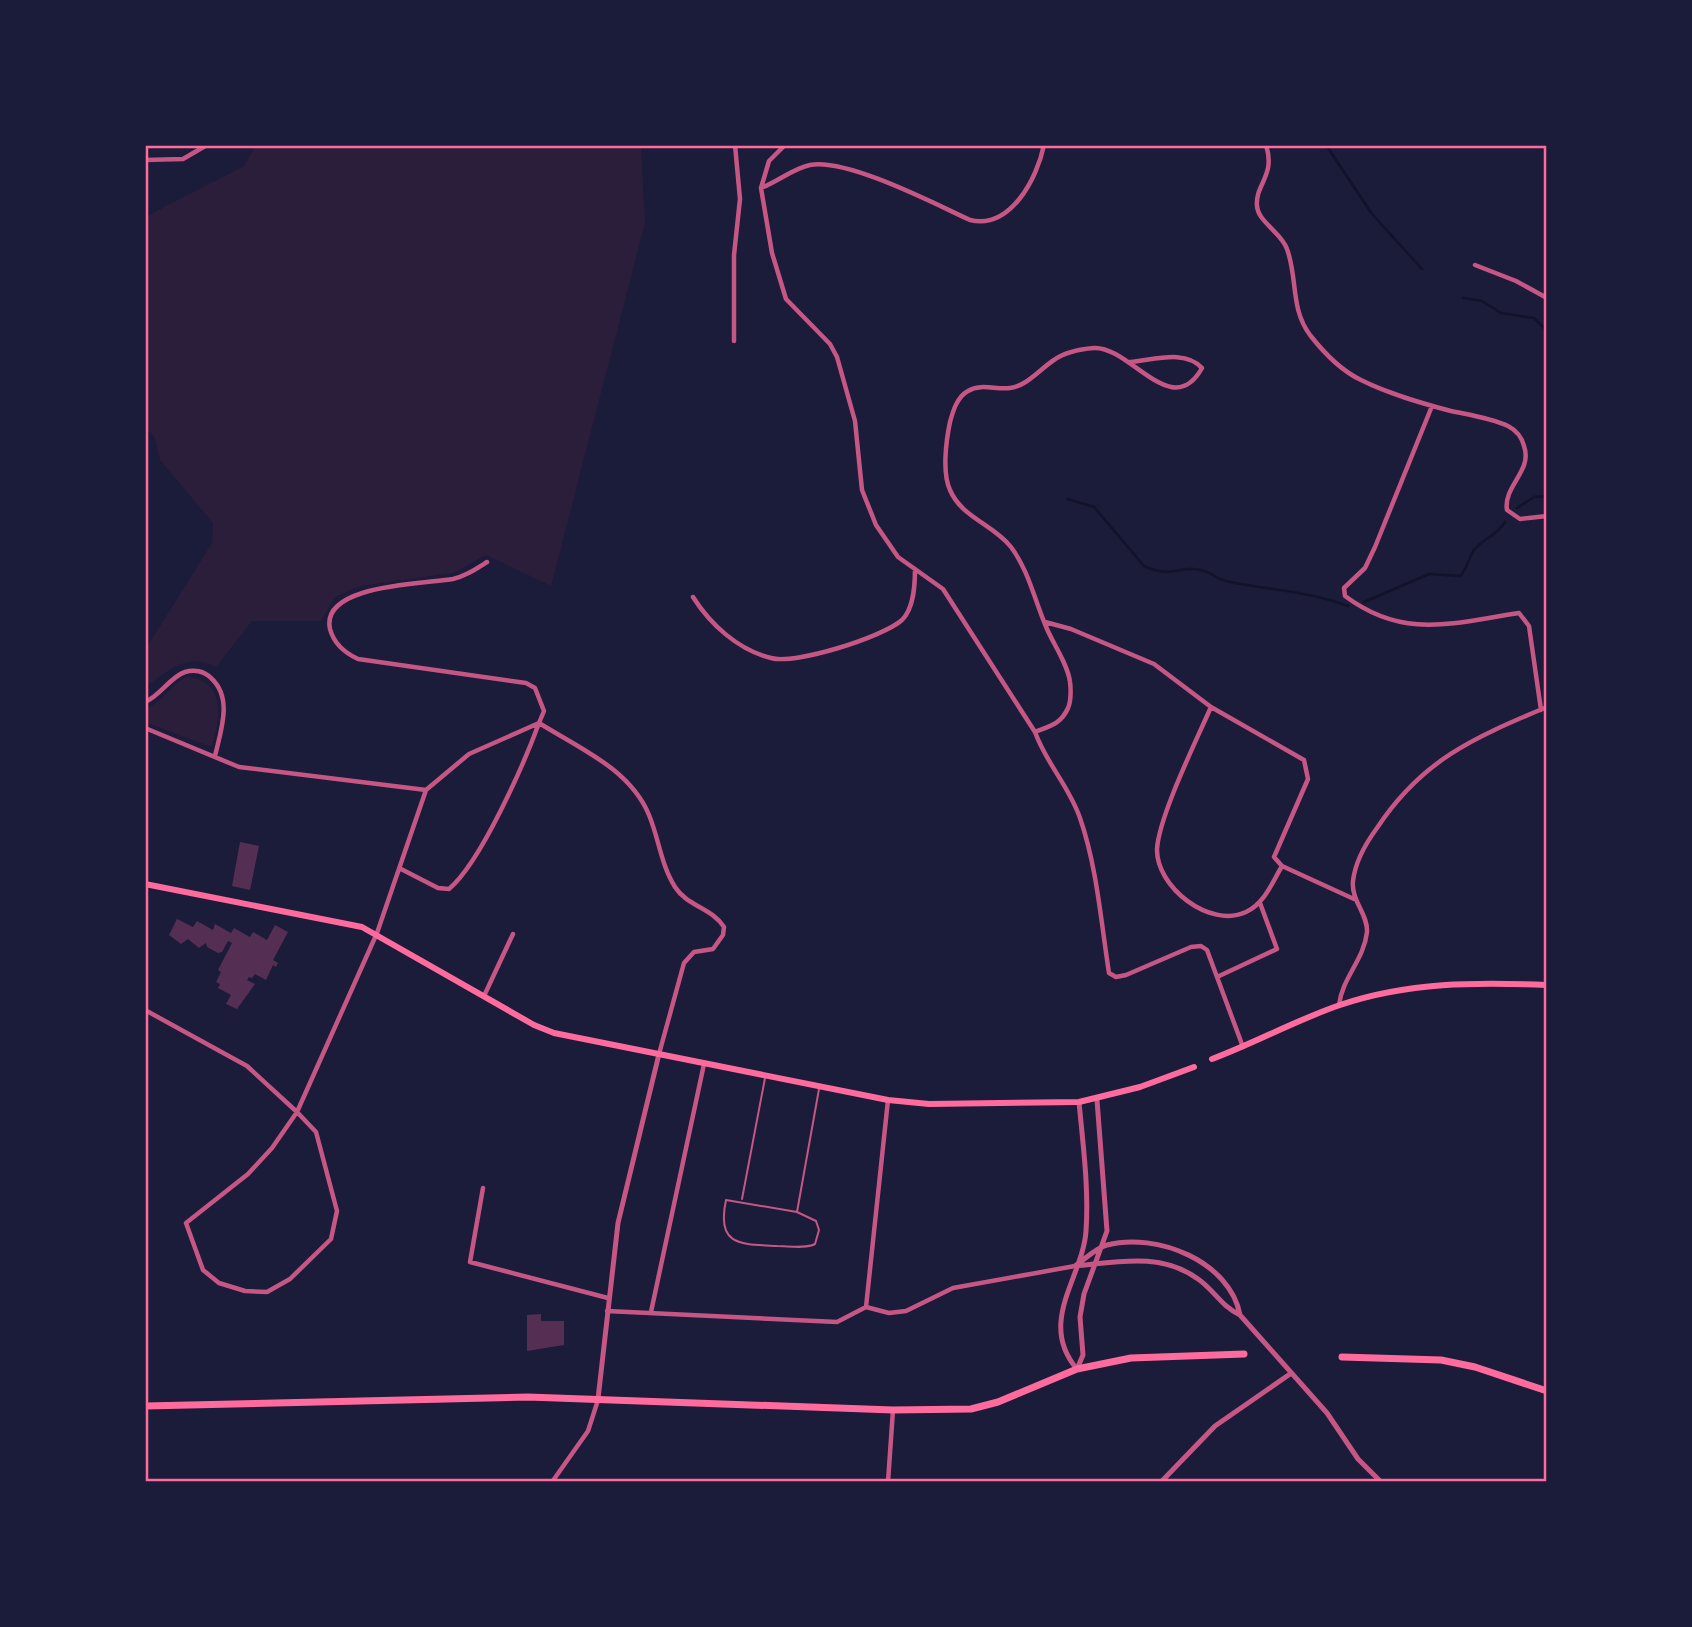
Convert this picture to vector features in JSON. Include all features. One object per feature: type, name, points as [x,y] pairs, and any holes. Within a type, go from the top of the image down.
[{"type":"main road","points":[[145,884],[336,921],[377,933],[484,996],[554,1033],[888,1100],[929,1104],[1079,1102],[1097,1100],[1194,1067]]},
{"type":"main road","points":[[1212,1059],[1339,1006],[1416,986],[1478,983],[1547,985]]},
{"type":"main road","points":[[145,1406],[528,1397],[893,1410],[971,1409],[998,1402],[1077,1369],[1131,1358],[1244,1354]]},
{"type":"main road","points":[[1342,1357],[1441,1360],[1475,1367],[1547,1391]]},
{"type":"street","points":[[145,160],[178,160],[207,145]]},
{"type":"street","points":[[734,341],[734,254],[740,199],[735,145]]},
{"type":"street","points":[[785,145],[769,161],[761,188],[772,253],[786,299],[830,344],[837,357],[855,421],[862,491],[876,525],[898,557],[943,589],[1035,732],[1042,752],[1068,786],[1081,819],[1109,973],[1116,977],[1126,975],[1191,947],[1200,946],[1207,950],[1243,1048]]},
{"type":"street","points":[[761,188],[800,168],[822,164],[882,180],[970,220],[985,222],[999,218],[1017,202],[1036,170],[1044,145]]},
{"type":"street","points":[[1266,145],[1270,165],[1257,206],[1260,215],[1286,245],[1292,264],[1298,316],[1309,334],[1344,371],[1363,381],[1432,406],[1494,421],[1513,429],[1524,445],[1526,462],[1510,491],[1507,510],[1520,519],[1547,516]]},
{"type":"street","points":[[1405,145],[1419,145]]},
{"type":"street","points":[[1475,265],[1517,281],[1547,298]]},
{"type":"street","points":[[1035,732],[1058,723],[1069,706],[1070,681],[1044,622],[1027,573],[1011,547],[996,532],[967,514],[949,489],[946,474],[948,436],[956,404],[968,391],[985,386],[1011,388],[1038,374],[1054,359],[1073,351],[1097,348],[1130,362],[1158,384],[1180,387],[1196,380],[1202,368],[1194,359],[1185,356],[1130,362]]},
{"type":"street","points":[[1432,406],[1365,568],[1344,588],[1345,596],[1365,611],[1414,626],[1519,613],[1529,626],[1541,710]]},
{"type":"street","points":[[401,869],[438,888],[449,889],[458,882],[487,834],[539,723],[543,703],[535,688],[526,683],[358,659],[346,654],[331,633],[331,616],[340,601],[363,592],[454,579],[487,562]]},
{"type":"street","points":[[693,597],[708,620],[721,632],[771,659],[789,660],[814,656],[887,629],[903,619],[915,585],[915,569]]},
{"type":"street","points":[[1044,622],[1071,629],[1154,664],[1211,707],[1301,758],[1307,766],[1308,779],[1275,849],[1275,857],[1282,866],[1354,899]]},
{"type":"street","points":[[145,702],[183,672],[207,674],[221,689],[224,712],[215,756]]},
{"type":"street","points":[[1211,707],[1187,761],[1160,835],[1158,858],[1181,894],[1212,914],[1236,916],[1260,903],[1282,866]]},
{"type":"street","points":[[1339,1006],[1343,985],[1359,958],[1367,932],[1354,899],[1353,883],[1359,861],[1373,833],[1407,787],[1440,760],[1481,735],[1547,708]]},
{"type":"street","points":[[145,1010],[247,1066],[297,1112],[316,1132],[337,1211],[331,1239],[290,1279],[267,1292],[244,1291],[219,1283],[203,1270],[186,1223],[248,1174],[272,1148],[297,1112],[377,933],[426,790],[469,754],[539,723]]},
{"type":"street","points":[[539,723],[624,779],[648,813],[667,873],[675,887],[687,901],[713,915],[724,927],[723,935],[713,949],[694,952],[684,963],[618,1223],[598,1399],[588,1431],[555,1481]]},
{"type":"street","points":[[145,728],[239,766],[426,790]]},
{"type":"street","points":[[1217,977],[1277,949],[1260,903]]},
{"type":"street","points":[[484,996],[513,934]]},
{"type":"street","points":[[651,1312],[704,1064]]},
{"type":"street","points":[[866,1307],[888,1100]]},
{"type":"street","points":[[1079,1102],[1086,1233],[1062,1319],[1065,1355],[1077,1369],[1083,1355],[1080,1329],[1082,1302],[1107,1231],[1097,1100]]},
{"type":"street","points":[[484,1188],[470,1262],[608,1298]]},
{"type":"street","points":[[1075,1266],[1104,1245],[1152,1244],[1196,1259],[1229,1290],[1238,1303],[1240,1315]]},
{"type":"street","points":[[606,1311],[837,1322],[866,1307],[889,1313],[906,1311],[953,1288],[1075,1266],[1149,1260],[1176,1267],[1200,1280],[1229,1310],[1240,1315],[1326,1413],[1358,1459],[1381,1482]]},
{"type":"street","points":[[1161,1482],[1215,1426],[1290,1374]]},
{"type":"street","points":[[888,1482],[893,1410]]},
{"type":"lane","points":[[741,1200],[765,1076]]},
{"type":"lane","points":[[797,1212],[820,1086]]},
{"type":"lane","points":[[726,1200],[741,1200],[813,1218],[818,1225],[818,1239],[812,1246],[745,1245],[735,1241],[725,1232],[723,1220],[726,1200]]},
{"type":"shaded area","points":[[256,145],[641,145],[645,223],[551,586],[486,555],[453,573],[360,586],[335,597],[321,621],[252,621],[216,667],[196,662],[178,665],[145,687],[145,650],[212,543],[213,523],[160,460],[154,436],[145,428],[145,217],[244,166]]},
{"type":"shaded area","points":[[186,677],[208,685],[214,693],[218,713],[212,747],[145,722],[145,709]]},
{"type":"building","points":[[240,842],[259,846],[250,890],[232,886]]},
{"type":"building","points":[[177,919],[193,927],[197,921],[213,930],[215,924],[231,933],[234,928],[250,937],[253,932],[267,940],[275,925],[288,932],[273,960],[278,963],[276,967],[273,965],[266,980],[255,974],[252,978],[249,977],[247,980],[255,984],[237,1009],[226,1004],[231,995],[218,988],[220,984],[216,982],[221,972],[218,970],[232,943],[228,941],[222,952],[218,953],[207,947],[206,943],[199,948],[188,939],[181,944],[169,935]]},
{"type":"building","points":[[541,1314],[541,1321],[564,1321],[564,1345],[527,1351],[527,1315]]},
{"type":"waterway","points":[[1326,145],[1372,214],[1422,269]]},
{"type":"waterway","points":[[1463,298],[1482,301],[1501,313],[1534,318],[1547,331]]},
{"type":"waterway","points":[[1517,508],[1534,497],[1547,496]]},
{"type":"waterway","points":[[1068,499],[1094,507],[1144,566],[1154,570],[1201,570],[1226,581],[1303,594],[1348,606]]},
{"type":"waterway","points":[[1364,602],[1429,574],[1460,576],[1474,550],[1505,522]]}]
